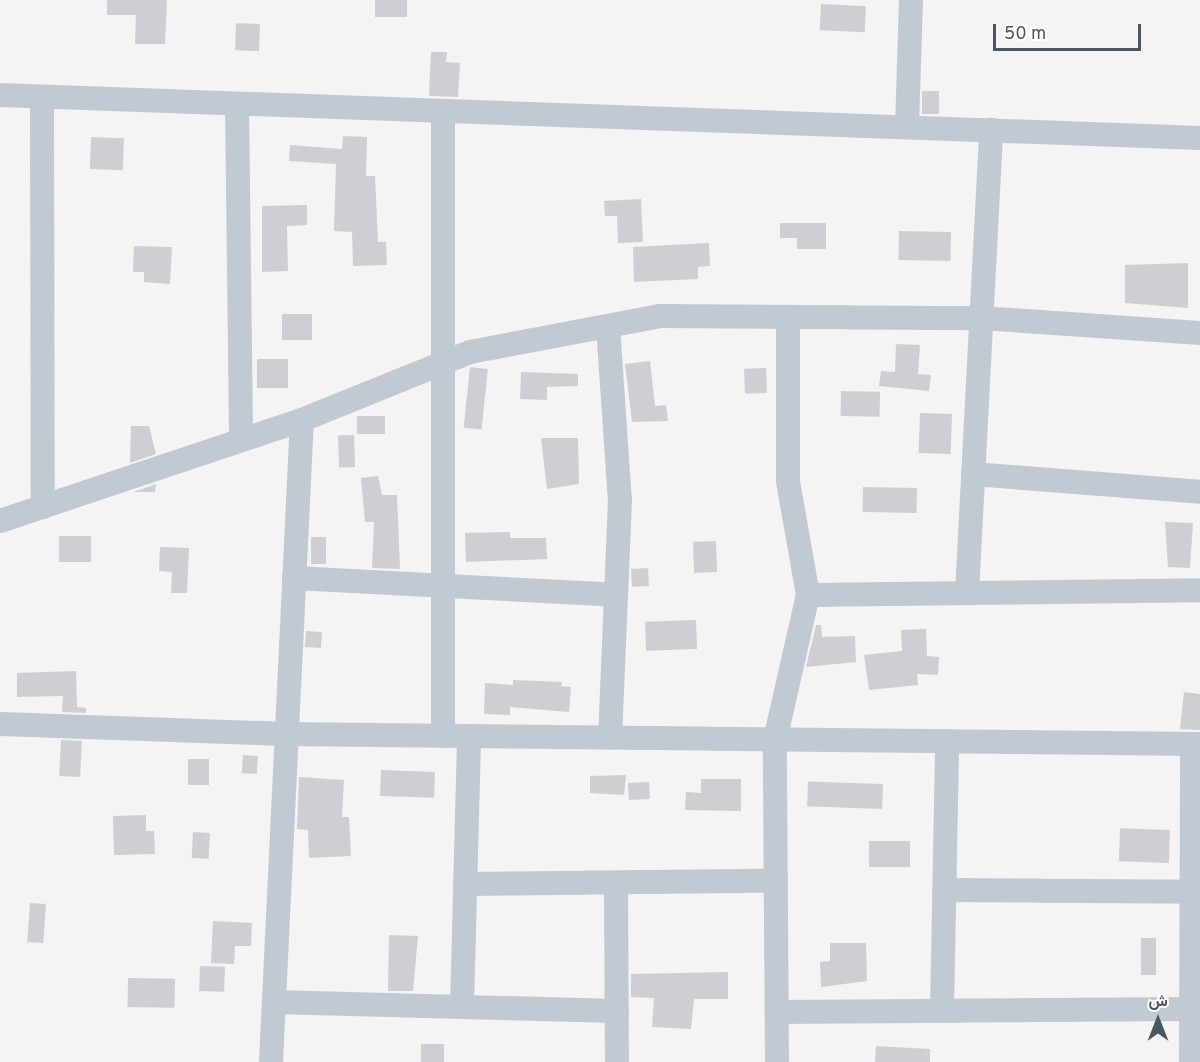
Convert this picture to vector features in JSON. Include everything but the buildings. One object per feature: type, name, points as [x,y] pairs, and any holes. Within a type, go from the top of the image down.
[{"type":"street","points":[[907,128],[911,0]]},
{"type":"street","points":[[0,95],[1200,138]]},
{"type":"street","points":[[42,97],[43,507]]},
{"type":"street","points":[[237,104],[241,440]]},
{"type":"street","points":[[443,111],[443,736]]},
{"type":"street","points":[[967,593],[991,130]]},
{"type":"street","points":[[0,521],[302,420],[470,352],[660,316],[981,318],[1200,333]]},
{"type":"street","points":[[777,1062],[775,740],[808,595],[788,481],[788,316]]},
{"type":"street","points":[[608,326],[620,500],[610,738]]},
{"type":"street","points":[[271,1062],[302,420]]},
{"type":"street","points":[[973,474],[1200,492]]},
{"type":"street","points":[[294,578],[616,595]]},
{"type":"street","points":[[808,595],[1200,590]]},
{"type":"street","points":[[0,723],[286,734],[1196,744],[1196,892],[1191,1062]]},
{"type":"street","points":[[462,1007],[469,736]]},
{"type":"street","points":[[942,1011],[947,741]]},
{"type":"street","points":[[465,884],[776,881]]},
{"type":"street","points":[[616,883],[617,1062]]},
{"type":"street","points":[[944,890],[1196,892]]},
{"type":"street","points":[[273,1002],[617,1011]]},
{"type":"street","points":[[777,1012],[1191,1009]]}]
